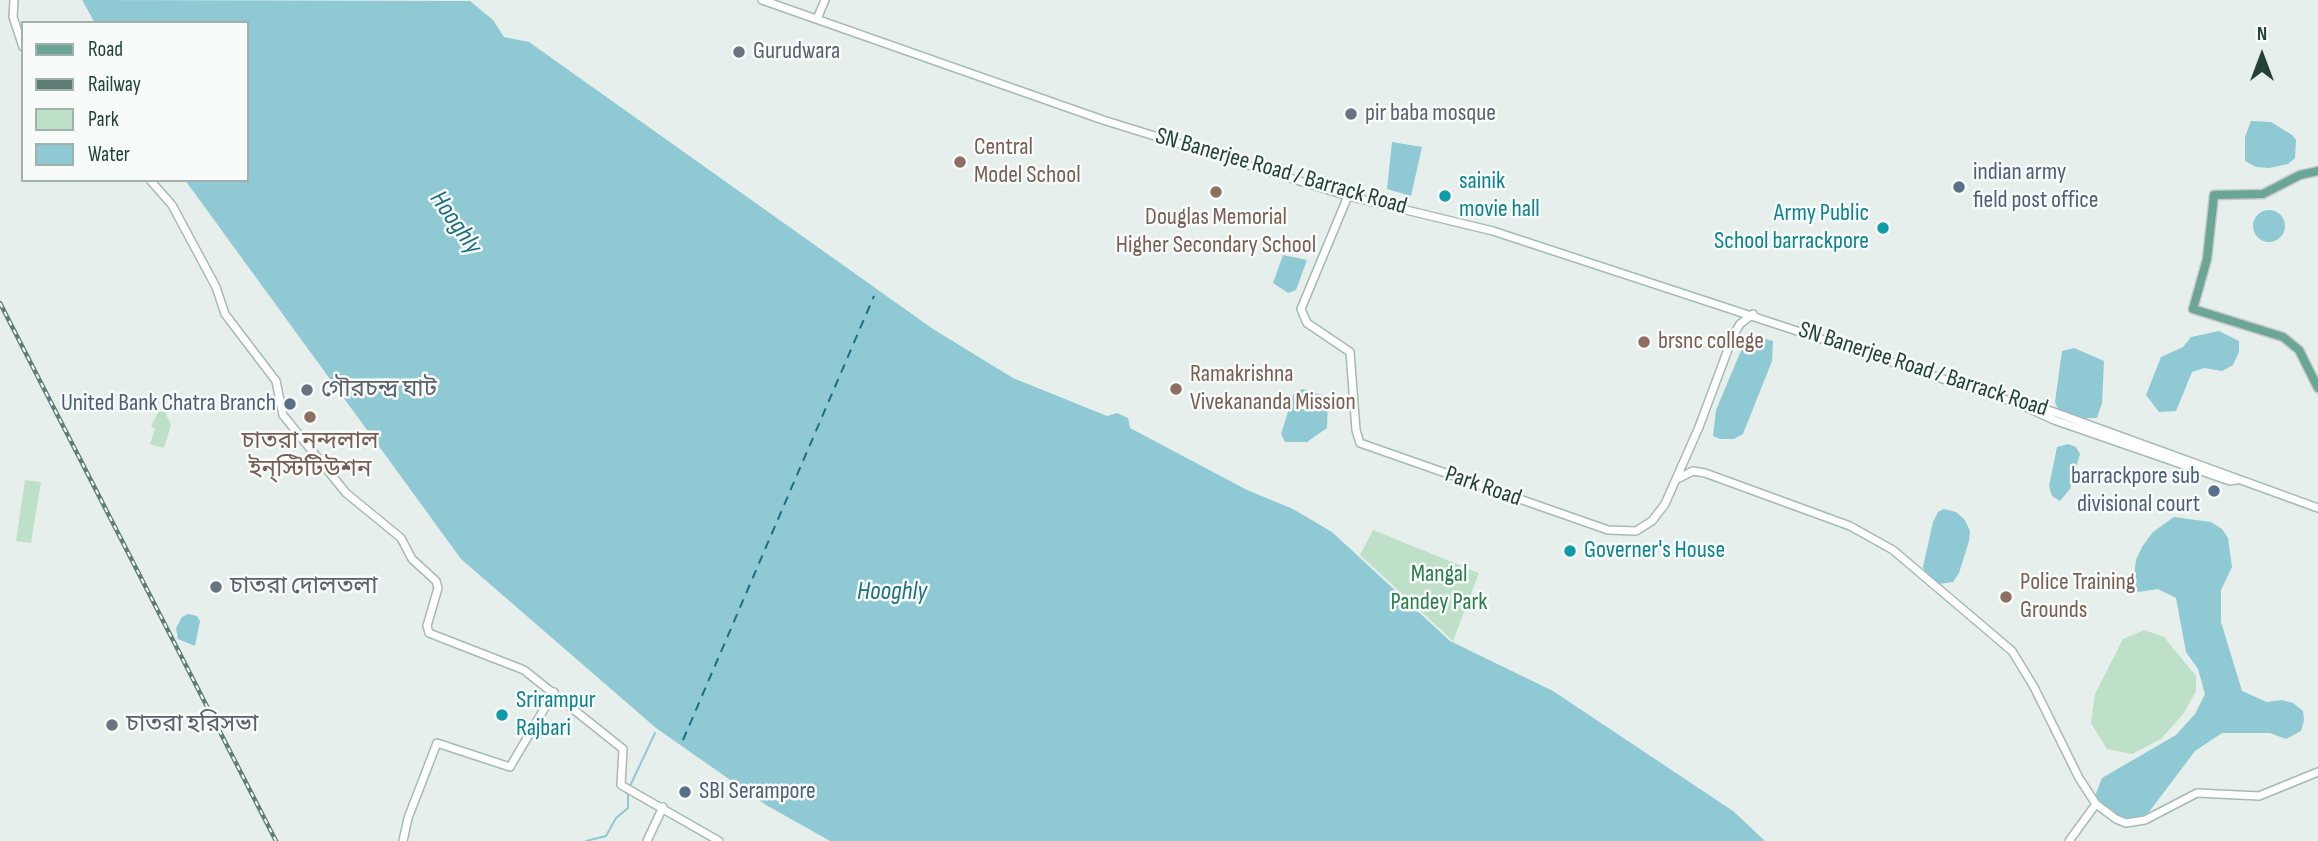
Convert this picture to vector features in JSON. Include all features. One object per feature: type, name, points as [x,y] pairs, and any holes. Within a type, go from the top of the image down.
[{"type":"main road","points":[[2318,171],[2300,175],[2263,194],[2214,195],[2207,259],[2193,309],[2283,337],[2299,350],[2318,388]]},
{"type":"street","points":[[14,0],[13,18],[21,41]]},
{"type":"street","name":"SN Banerjee Road / Barrack Road","points":[[762,0],[1102,120],[1348,195],[1493,231],[1753,314],[2025,406],[2038,407],[2233,475],[2236,480],[2318,508]]},
{"type":"street","points":[[817,19],[825,0]]},
{"type":"street","points":[[152,182],[169,200],[216,287],[225,314],[276,382],[283,415],[346,493],[401,538],[412,559],[436,581],[438,588],[428,632],[517,666],[554,692],[623,748],[621,785],[719,841]]},
{"type":"street","name":"Park Road","points":[[1348,195],[1301,309],[1305,321],[1350,352],[1356,430],[1360,443],[1619,533],[1636,531],[1652,521],[1679,478],[1733,336],[1740,324],[1753,314]]},
{"type":"street","points":[[2025,406],[2054,420],[2231,481],[2236,480]]},
{"type":"street","points":[[1688,455],[1701,472],[1874,537],[2007,646],[2034,688],[2079,778],[2096,804],[2116,819],[2136,822],[2157,815],[2194,794],[2259,796],[2318,772]]},
{"type":"street","points":[[1679,478],[1701,472]]},
{"type":"street","points":[[403,841],[408,818],[437,743],[510,767],[554,692]]},
{"type":"street","points":[[2069,841],[2096,804]]},
{"type":"street","points":[[647,841],[663,807]]},
{"type":"green space","points":[[158,412],[165,412],[171,425],[164,448],[150,444],[155,429],[151,426]]},
{"type":"green space","points":[[25,480],[41,482],[31,543],[16,541]]},
{"type":"green space","name":"Mangal Pandey Park","points":[[1373,530],[1479,573],[1453,641],[1360,555]]},
{"type":"green space","points":[[2144,630],[2164,637],[2196,676],[2196,691],[2184,713],[2161,739],[2132,754],[2107,749],[2091,723],[2095,694],[2123,639]]},
{"type":"water","name":"Hooghly","points":[[82,0],[470,1],[493,20],[504,37],[529,42],[933,329],[1013,378],[1107,416],[1117,413],[1128,418],[1130,428],[1247,490],[1293,509],[1332,532],[1450,641],[1553,691],[1733,811],[1765,841],[830,841],[766,805],[656,728],[461,559],[186,182],[248,182],[248,21],[94,21]]},
{"type":"water","points":[[2251,121],[2271,122],[2292,135],[2296,140],[2295,158],[2288,164],[2269,168],[2256,167],[2245,161],[2245,137]]},
{"type":"water","points":[[1392,142],[1422,147],[1411,196],[1387,189]]},
{"type":"water","points":[[2269,210],[2280,215],[2285,226],[2280,237],[2269,242],[2258,237],[2253,226],[2258,215]]},
{"type":"water","points":[[1283,255],[1307,260],[1296,290],[1288,293],[1273,283]]},
{"type":"water","points":[[2219,331],[2239,341],[2239,352],[2233,365],[2222,371],[2204,368],[2192,372],[2176,411],[2159,412],[2146,395],[2161,357],[2183,347],[2191,337]]},
{"type":"water","points":[[1748,334],[1773,341],[1772,361],[1743,434],[1734,439],[1720,439],[1713,436],[1716,410]]},
{"type":"water","points":[[2074,348],[2104,361],[2102,403],[2097,418],[2082,418],[2058,409],[2055,402],[2062,351]]},
{"type":"water","points":[[1303,389],[1328,397],[1327,428],[1307,442],[1285,442],[1281,434],[1294,393]]},
{"type":"water","points":[[2068,444],[2076,447],[2080,454],[2070,489],[2060,501],[2052,496],[2049,486],[2057,447]]},
{"type":"water","points":[[1944,509],[1956,512],[1965,520],[1970,531],[1959,573],[1953,582],[1939,584],[1927,576],[1923,567],[1933,522],[1938,512]]},
{"type":"water","points":[[2174,517],[2211,522],[2222,529],[2228,538],[2232,567],[2221,590],[2221,622],[2242,691],[2267,702],[2282,700],[2293,703],[2303,711],[2304,720],[2301,731],[2286,739],[2270,733],[2222,733],[2195,751],[2149,812],[2139,818],[2126,818],[2112,813],[2095,796],[2102,778],[2176,735],[2195,714],[2205,694],[2198,669],[2186,652],[2176,598],[2158,589],[2138,592],[2133,586],[2136,560],[2142,547],[2153,532]]},
{"type":"water","points":[[188,614],[197,616],[200,621],[195,646],[178,639],[176,628],[182,617]]},
{"type":"waterway","points":[[630,786],[655,733]]},
{"type":"waterway","points":[[586,841],[606,836],[616,818],[628,808],[628,794]]},
{"type":"ferry route","points":[[683,740],[874,296]]},
{"type":"railway","points":[[0,303],[276,841]]},
{"type":"place","name":"Gurudwara","points":[[739,52]]},
{"type":"place","name":"pir baba mosque","points":[[1351,114]]},
{"type":"place","name":"Central Model School","points":[[960,162]]},
{"type":"place","name":"indian army field post office","points":[[1959,187]]},
{"type":"place","name":"Douglas Memorial Higher Secondary School","points":[[1216,192]]},
{"type":"place","name":"sainik movie hall","points":[[1445,196]]},
{"type":"place","name":"Army Public School barrackpore","points":[[1883,228]]},
{"type":"place","name":"brsnc college","points":[[1644,342]]},
{"type":"place","name":"Ramakrishna Vivekananda Mission","points":[[1176,389]]},
{"type":"place","name":"গৌরচন্দ্র ঘাট","points":[[307,390]]},
{"type":"place","name":"United Bank Chatra Branch","points":[[290,404]]},
{"type":"place","name":"চাতরা নন্দলাল ইন্‌স্টিটিউশন","points":[[310,417]]},
{"type":"place","name":"barrackpore sub divisional court","points":[[2214,491]]},
{"type":"place","name":"Governer's House","points":[[1570,551]]},
{"type":"place","name":"চাতরা দোলতলা","points":[[216,587]]},
{"type":"place","name":"Police Training Grounds","points":[[2006,597]]},
{"type":"place","name":"Srirampur Rajbari","points":[[502,715]]},
{"type":"place","name":"চাতরা হরিসভা","points":[[112,725]]},
{"type":"place","name":"SBI Serampore","points":[[685,792]]}]
